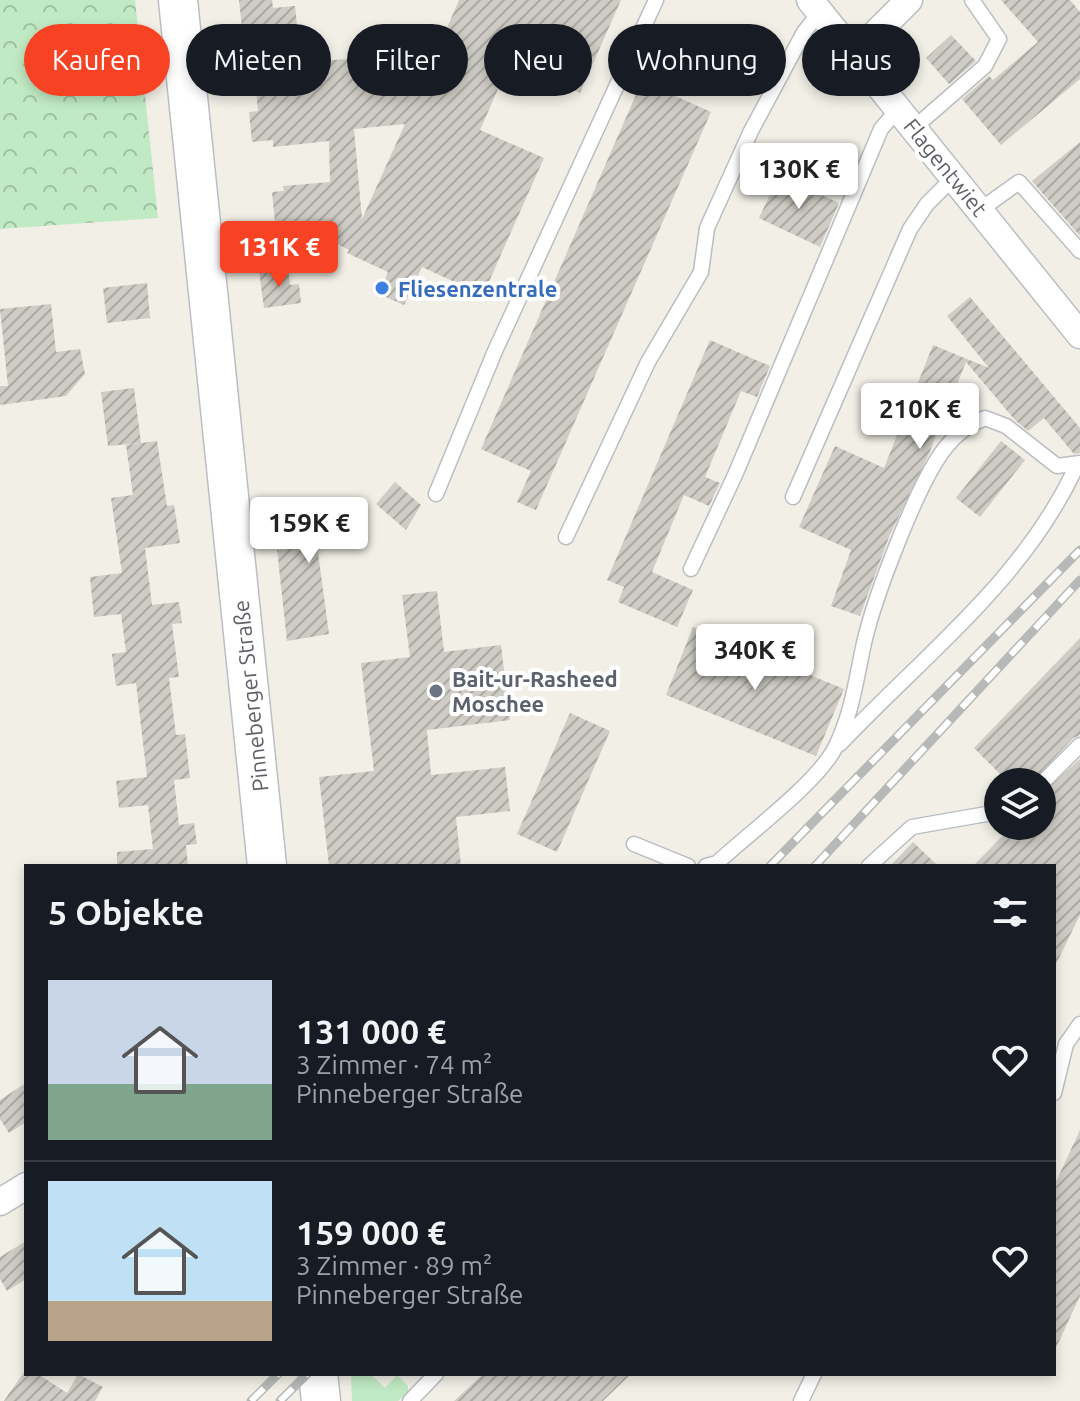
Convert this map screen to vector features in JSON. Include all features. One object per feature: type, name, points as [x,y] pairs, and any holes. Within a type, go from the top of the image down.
[{"type":"main road","name":"Pinneberger Straße","points":[[178,0],[267,864]]},
{"type":"main road","points":[[318,1376],[321,1401]]},
{"type":"street","points":[[885,24],[909,0]]},
{"type":"street","name":"Flagentwiet","points":[[815,6],[831,24]]},
{"type":"street","name":"Flagentwiet","points":[[890,96],[1080,335]]},
{"type":"street","points":[[0,1202],[24,1187]]},
{"type":"lane","points":[[436,494],[495,351],[656,0]]},
{"type":"lane","points":[[691,569],[784,362],[881,129],[907,118],[985,66],[999,39],[972,0]]},
{"type":"lane","points":[[566,537],[648,362],[701,272],[707,228],[751,131],[815,6]]},
{"type":"lane","points":[[793,497],[910,229],[927,204],[954,177]]},
{"type":"lane","points":[[980,210],[1019,182],[1080,251]]},
{"type":"lane","points":[[713,864],[807,781],[1007,578],[1064,493],[1078,465],[1057,466],[1006,426],[985,418],[970,425],[946,447],[919,495],[886,580],[865,641],[853,707],[833,752]]},
{"type":"lane","points":[[1056,769],[1080,745]]},
{"type":"lane","points":[[871,864],[912,827],[984,814]]},
{"type":"lane","points":[[634,844],[683,864]]},
{"type":"lane","points":[[1056,1085],[1066,1044],[1080,1024]]},
{"type":"lane","points":[[410,1401],[434,1376]]},
{"type":"lane","points":[[801,1401],[813,1376]]},
{"type":"green space","points":[[0,0],[135,0],[138,24],[24,24],[24,96],[145,96],[158,218],[0,229]]},
{"type":"green space","points":[[351,1376],[373,1376],[385,1388],[398,1376],[408,1386],[408,1392],[398,1401],[352,1401]]},
{"type":"building","points":[[239,0],[272,0],[273,8],[295,6],[297,24],[242,24]]},
{"type":"building","points":[[459,0],[621,0],[592,66],[592,24],[484,24],[484,96],[495,96],[480,130],[544,158],[483,295],[422,267],[404,305],[379,294],[388,272],[347,253],[349,250],[314,232],[276,235],[272,192],[284,191],[283,186],[330,182],[329,141],[273,147],[273,140],[252,142],[249,112],[258,111],[257,96],[331,96],[331,60],[347,59],[347,96],[468,96],[468,24],[449,24]],"holes":[[[405,124],[362,219],[354,129]]]},
{"type":"building","points":[[1001,0],[1070,0],[1080,12],[1080,79],[1001,145],[962,99],[989,76],[993,80],[1038,42]]},
{"type":"building","points":[[951,35],[976,61],[949,84],[926,58]]},
{"type":"building","points":[[635,96],[675,96],[711,112],[536,510],[517,502],[531,471],[481,449]]},
{"type":"building","points":[[1080,142],[1080,236],[1032,181]]},
{"type":"building","points":[[779,175],[839,203],[820,247],[759,218]]},
{"type":"building","points":[[288,268],[290,285],[299,284],[301,303],[264,308],[259,271]]},
{"type":"building","points":[[147,283],[150,318],[107,323],[103,288]]},
{"type":"building","points":[[970,297],[1080,428],[1080,453],[1074,454],[1044,418],[1028,431],[966,362],[928,456],[889,537],[860,616],[831,606],[851,550],[799,527],[835,446],[884,468],[933,345],[989,368],[947,316]]},
{"type":"building","points":[[51,304],[56,352],[80,349],[85,374],[66,396],[0,405],[0,386],[8,386],[0,309]]},
{"type":"building","points":[[710,340],[770,366],[757,397],[741,391],[705,477],[720,483],[709,506],[684,495],[652,572],[693,590],[677,627],[618,602],[624,587],[607,580]]},
{"type":"building","points":[[134,388],[141,443],[108,446],[101,392]]},
{"type":"building","points":[[157,441],[167,506],[174,505],[180,543],[145,548],[152,605],[179,602],[182,623],[172,624],[179,677],[169,678],[176,735],[185,734],[190,778],[174,780],[179,825],[194,823],[197,844],[186,845],[188,864],[117,864],[117,852],[153,849],[148,805],[119,808],[116,781],[147,777],[136,683],[116,686],[112,654],[126,652],[121,614],[94,617],[90,577],[122,573],[111,498],[133,495],[126,445]]},
{"type":"building","points":[[1001,441],[1025,460],[980,517],[956,498]]},
{"type":"building","points":[[395,482],[421,505],[406,530],[376,504]]},
{"type":"building","points":[[361,500],[356,532],[327,528],[329,544],[317,545],[329,634],[287,641],[277,550],[287,549],[282,511]]},
{"type":"building","points":[[437,591],[444,652],[501,645],[510,720],[427,730],[431,775],[505,767],[510,811],[456,817],[461,864],[329,864],[319,777],[374,771],[361,663],[410,657],[402,595]]},
{"type":"building","points":[[693,627],[844,689],[816,756],[666,695]]},
{"type":"building","points":[[1080,638],[1080,735],[1073,738],[1045,768],[994,768],[974,748]]},
{"type":"building","points":[[570,713],[610,731],[557,852],[517,834]]},
{"type":"building","points":[[1080,759],[1080,915],[1056,964],[1056,864],[975,864],[998,840],[1056,840],[1056,780]]},
{"type":"building","points":[[913,842],[936,864],[892,864]]},
{"type":"building","points":[[24,1084],[24,1123],[9,1133],[0,1119],[0,1100]]},
{"type":"building","points":[[1080,1130],[1080,1296],[1056,1348],[1056,1182]]},
{"type":"building","points":[[24,1242],[24,1280],[7,1291],[0,1279],[0,1257]]},
{"type":"building","points":[[24,1372],[24,1376],[41,1376],[67,1393],[77,1376],[103,1387],[95,1401],[4,1401]]},
{"type":"building","points":[[481,1376],[629,1376],[603,1401],[454,1401]]},
{"type":"railway","points":[[772,864],[1080,550]]},
{"type":"railway","points":[[817,864],[1080,580]]},
{"type":"railway","points":[[251,1401],[276,1376]]},
{"type":"railway","points":[[280,1401],[305,1376]]},
{"type":"place","name":"Fliesenzentrale","points":[[382,288]]},
{"type":"place","name":"Bait-ur-Rasheed Moschee","points":[[436,691]]}]
